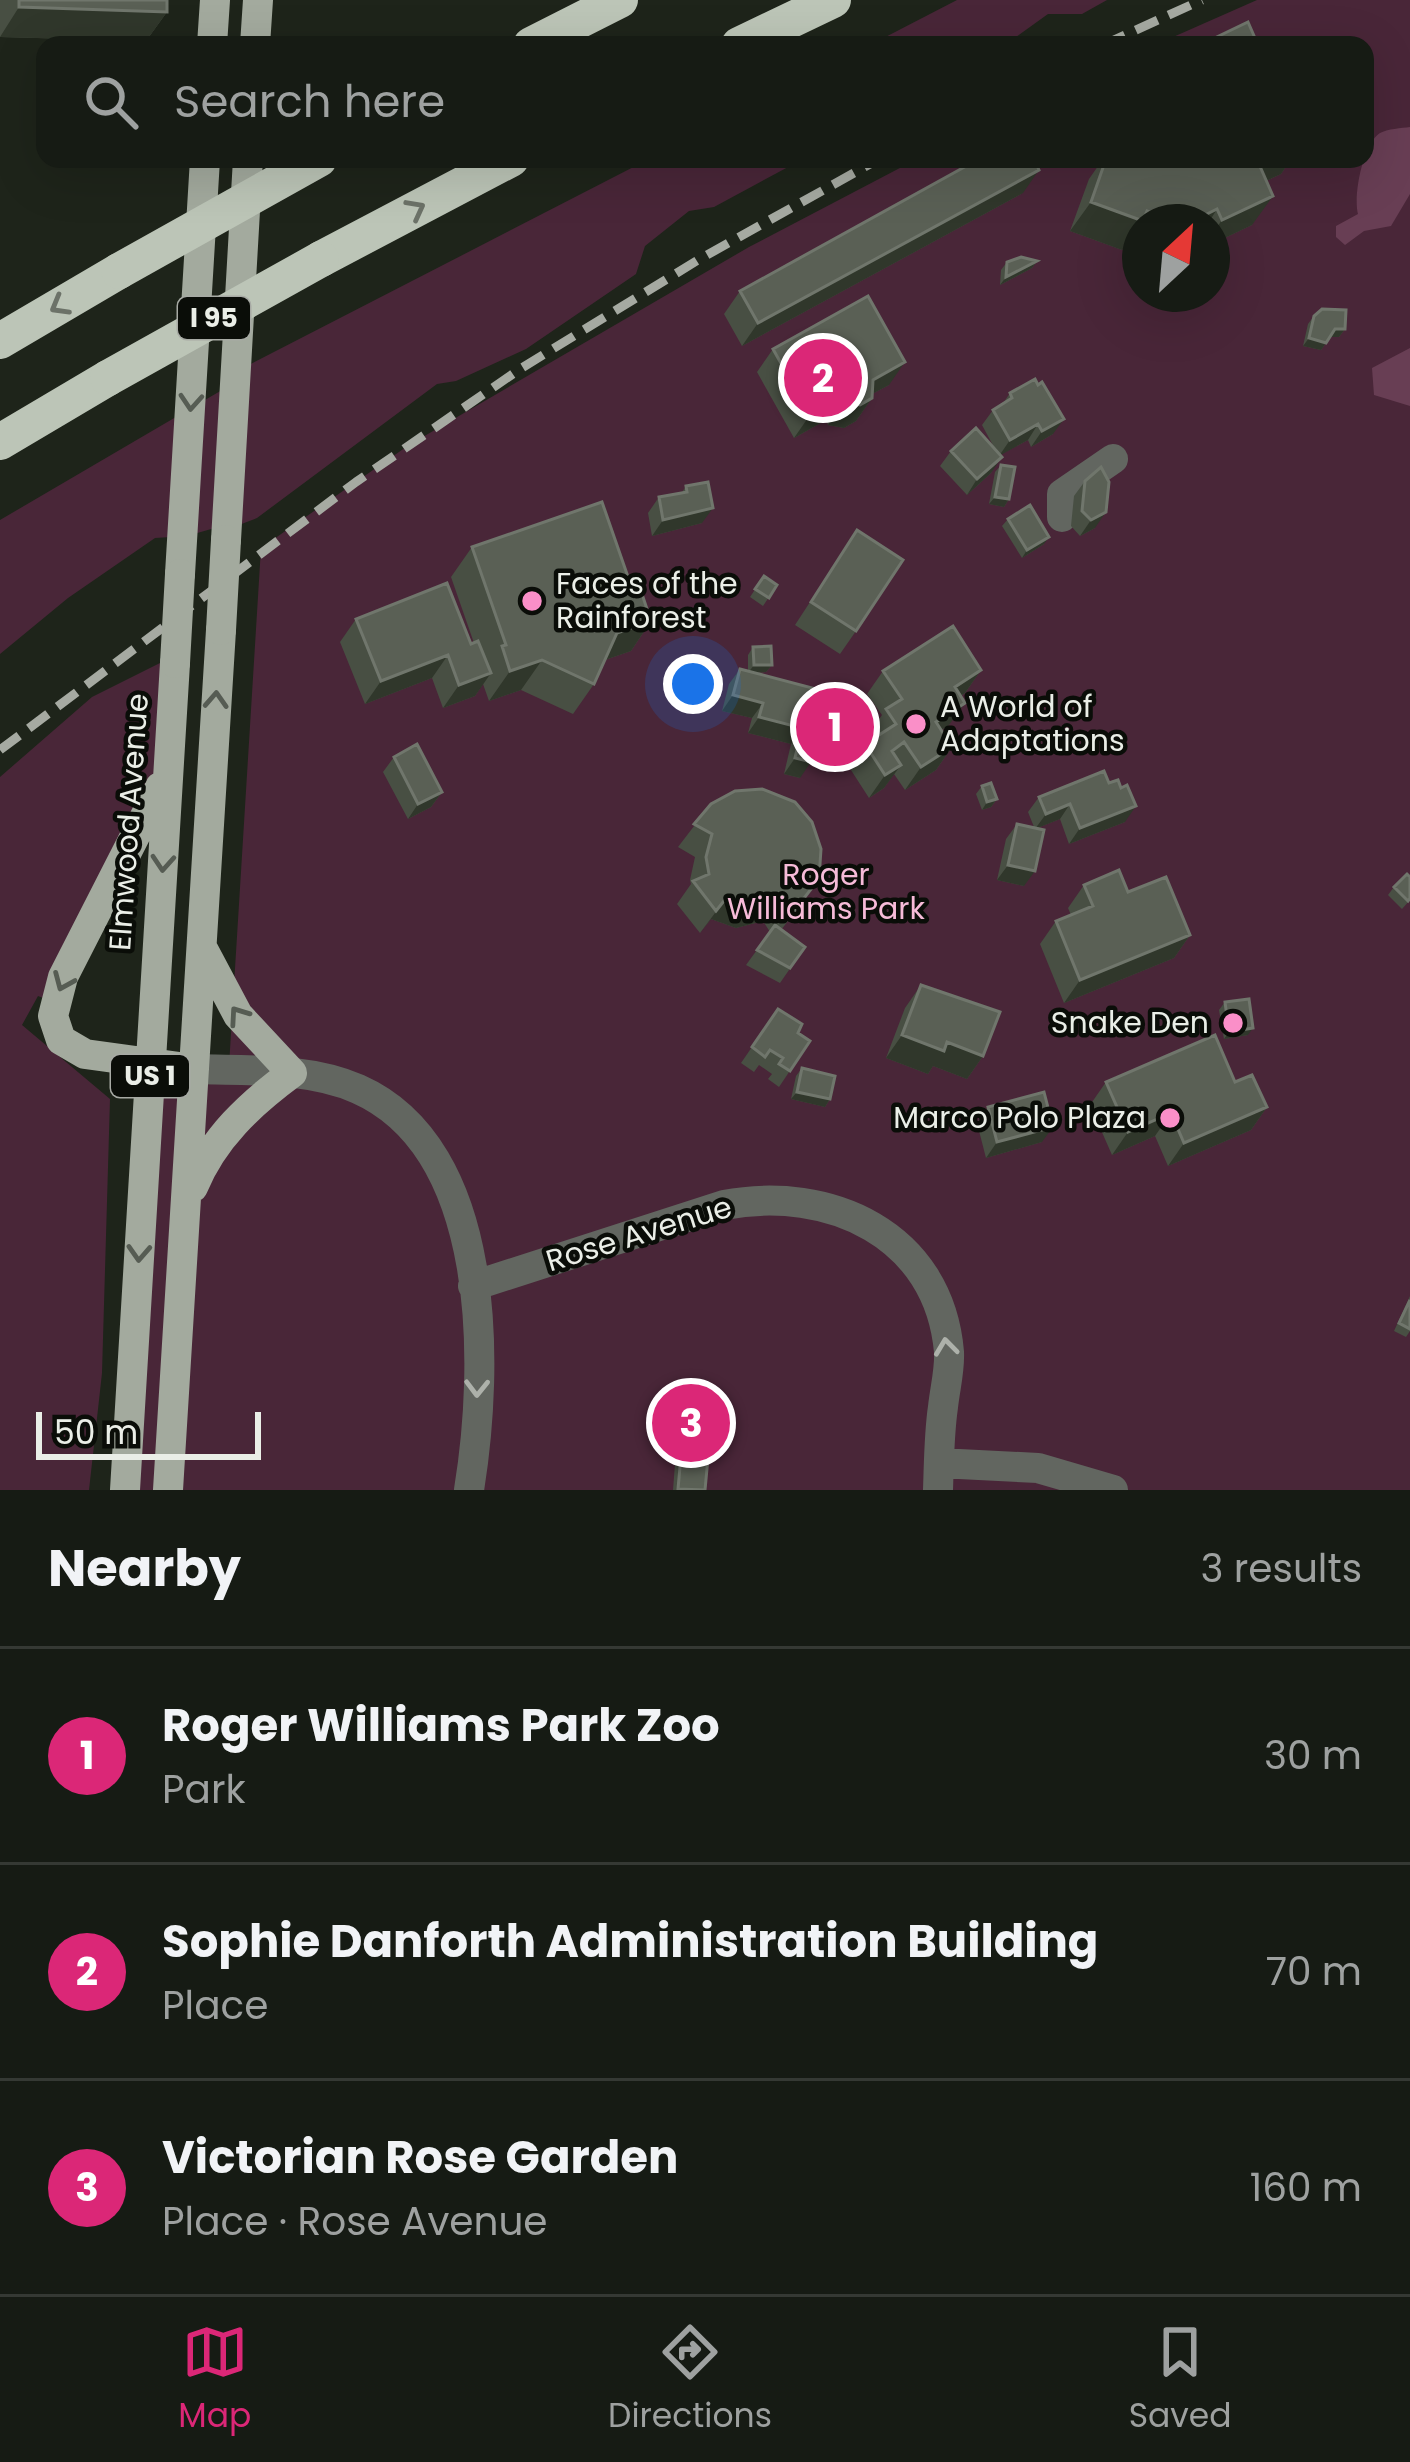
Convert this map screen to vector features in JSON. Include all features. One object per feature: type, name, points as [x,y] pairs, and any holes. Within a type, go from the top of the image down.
[{"type":"highway","points":[[549,36],[620,0]]},
{"type":"highway","points":[[758,36],[832,0]]},
{"type":"highway","points":[[0,341],[303,168]]},
{"type":"highway","name":"I 95","points":[[0,442],[321,259],[494,168]]},
{"type":"main road","points":[[213,36],[215,0]]},
{"type":"main road","points":[[256,36],[258,0]]},
{"type":"main road","name":"Elmwood Avenue","points":[[125,1490],[205,168]]},
{"type":"main road","name":"US 1","points":[[168,1490],[247,168]]},
{"type":"main road","points":[[169,764],[142,829],[58,989],[53,1016],[61,1040],[71,1048],[100,1058],[194,1069]]},
{"type":"main road","points":[[185,1214],[202,1167],[220,1140],[250,1107],[292,1073],[238,1015],[201,945]]},
{"type":"street","points":[[1062,517],[1062,494],[1113,459]]},
{"type":"street","points":[[194,1069],[292,1073],[337,1081],[371,1095],[420,1136],[434,1155],[454,1195],[473,1286],[477,1388],[469,1490]]},
{"type":"street","name":"Rose Avenue","points":[[473,1286],[724,1204],[762,1199],[801,1202],[852,1215],[884,1232],[910,1258],[933,1292],[941,1314],[949,1352],[938,1477]]},
{"type":"street","points":[[938,1477],[1038,1468],[1113,1490]]},
{"type":"green space","points":[[957,0],[1107,0],[1082,14],[1048,14],[1017,36],[887,36]]},
{"type":"green space","name":"Roger Williams Park","points":[[1257,0],[1410,0],[1410,1490],[130,1490],[155,1082],[228,1082],[261,548],[409,445],[749,247],[900,168],[1374,168],[1374,36],[1175,36]]},
{"type":"green space","points":[[632,168],[786,168],[714,207],[689,211],[645,246],[636,274],[526,349],[456,381],[437,384],[257,518],[231,528],[225,525],[187,536],[155,538],[68,598],[0,654],[0,520],[234,383],[245,367]]},
{"type":"green space","points":[[168,659],[173,781],[61,1005],[38,996],[22,1025],[110,1099],[102,1373],[89,1490],[0,1490],[0,777],[92,697]]},
{"type":"shaded area","points":[[1410,127],[1410,194],[1391,226],[1364,231],[1345,245],[1336,237],[1336,226],[1358,214],[1362,168],[1374,168],[1374,139]]},
{"type":"shaded area","points":[[1410,348],[1410,406],[1374,395],[1372,368]]},
{"type":"building","points":[[19,0],[167,0],[167,12],[19,7]]},
{"type":"building","points":[[1248,22],[1254,36],[1219,36]]},
{"type":"building","points":[[963,168],[1039,170],[758,323],[740,291]]},
{"type":"building","points":[[1103,168],[1261,168],[1273,196],[1230,216],[1230,204],[1122,204],[1122,213],[1091,202]]},
{"type":"building","points":[[1021,257],[1037,261],[1006,277],[1007,262]]},
{"type":"building","points":[[868,296],[905,362],[873,380],[872,398],[860,405],[844,402],[842,397],[810,415],[773,349]]},
{"type":"building","points":[[1322,309],[1346,310],[1345,329],[1335,329],[1326,343],[1309,338],[1314,316]]},
{"type":"building","points":[[1035,379],[1038,385],[1042,382],[1064,419],[1042,431],[1038,424],[1010,440],[993,410]]},
{"type":"building","points":[[976,428],[1002,457],[977,479],[951,451]]},
{"type":"building","points":[[1001,465],[1015,467],[1009,499],[995,497]]},
{"type":"building","points":[[1101,467],[1109,482],[1106,512],[1091,520],[1082,511],[1085,481]]},
{"type":"building","points":[[708,482],[713,508],[663,520],[659,497]]},
{"type":"building","name":"Faces of the Rainforest","points":[[602,502],[635,597],[642,594],[651,621],[617,633],[594,684],[542,660],[510,671],[502,646],[506,645],[472,547]]},
{"type":"building","points":[[1030,505],[1049,537],[1027,550],[1008,519]]},
{"type":"building","points":[[857,530],[903,560],[856,631],[811,602]]},
{"type":"building","points":[[764,576],[777,585],[769,598],[755,589]]},
{"type":"building","points":[[447,583],[471,644],[478,641],[491,673],[459,685],[448,655],[381,681],[356,619]]},
{"type":"building","name":"A World of Adaptations","points":[[953,626],[981,670],[955,687],[965,703],[936,722],[952,747],[921,767],[904,742],[892,751],[901,765],[885,775],[865,744],[896,724],[886,709],[902,699],[883,671]]},
{"type":"building","points":[[771,646],[772,665],[754,665],[753,647]]},
{"type":"building","points":[[740,669],[820,690],[814,715],[822,717],[811,762],[795,758],[802,728],[759,717],[763,703],[733,695]]},
{"type":"building","points":[[417,744],[442,792],[418,804],[394,757]]},
{"type":"building","points":[[1104,771],[1109,783],[1118,780],[1121,788],[1127,785],[1136,806],[1080,828],[1070,804],[1046,814],[1039,797]]},
{"type":"building","points":[[991,783],[997,799],[987,802],[982,786]]},
{"type":"building","points":[[762,789],[795,802],[812,822],[821,849],[819,879],[790,916],[779,898],[752,905],[727,897],[716,911],[693,881],[709,874],[706,857],[712,834],[694,824],[711,804],[735,791]]},
{"type":"building","points":[[1017,824],[1044,830],[1035,871],[1008,865]]},
{"type":"building","points":[[1119,870],[1128,892],[1166,877],[1190,935],[1080,980],[1056,921],[1093,906],[1084,885]]},
{"type":"building","points":[[1407,874],[1410,877],[1408,901],[1394,887]]},
{"type":"building","points":[[775,925],[805,947],[790,968],[757,950]]},
{"type":"building","points":[[921,985],[1000,1012],[983,1056],[947,1042],[944,1051],[902,1035]]},
{"type":"building","points":[[1249,999],[1253,1028],[1229,1032],[1225,1002]]},
{"type":"building","points":[[778,1009],[802,1024],[798,1033],[810,1041],[790,1071],[779,1064],[783,1058],[770,1050],[765,1057],[752,1047]]},
{"type":"building","name":"Marco Polo Plaza","points":[[1215,1035],[1235,1082],[1252,1075],[1267,1107],[1184,1143],[1171,1113],[1128,1132],[1106,1082]]},
{"type":"building","points":[[802,1068],[835,1076],[830,1099],[797,1092]]},
{"type":"building","points":[[1044,1092],[1053,1127],[997,1142],[988,1107]]},
{"type":"building","points":[[1410,1300],[1410,1329],[1399,1323]]},
{"type":"building","points":[[681,1456],[708,1458],[705,1490],[678,1489]]},
{"type":"railway","points":[[1123,36],[1202,0]]},
{"type":"railway","points":[[0,750],[356,482],[520,369],[698,260],[863,168]]},
{"type":"place","name":"Sophie Danforth Administration Building","points":[[823,378]]},
{"type":"place","name":"Faces of the Rainforest","points":[[532,601]]},
{"type":"place","name":"A World of Adaptations","points":[[916,724]]},
{"type":"place","name":"Roger Williams Park Zoo","points":[[835,727]]},
{"type":"place","name":"Snake Den","points":[[1233,1023]]},
{"type":"place","name":"Marco Polo Plaza","points":[[1170,1118]]},
{"type":"place","name":"Victorian Rose Garden","points":[[691,1423]]}]
